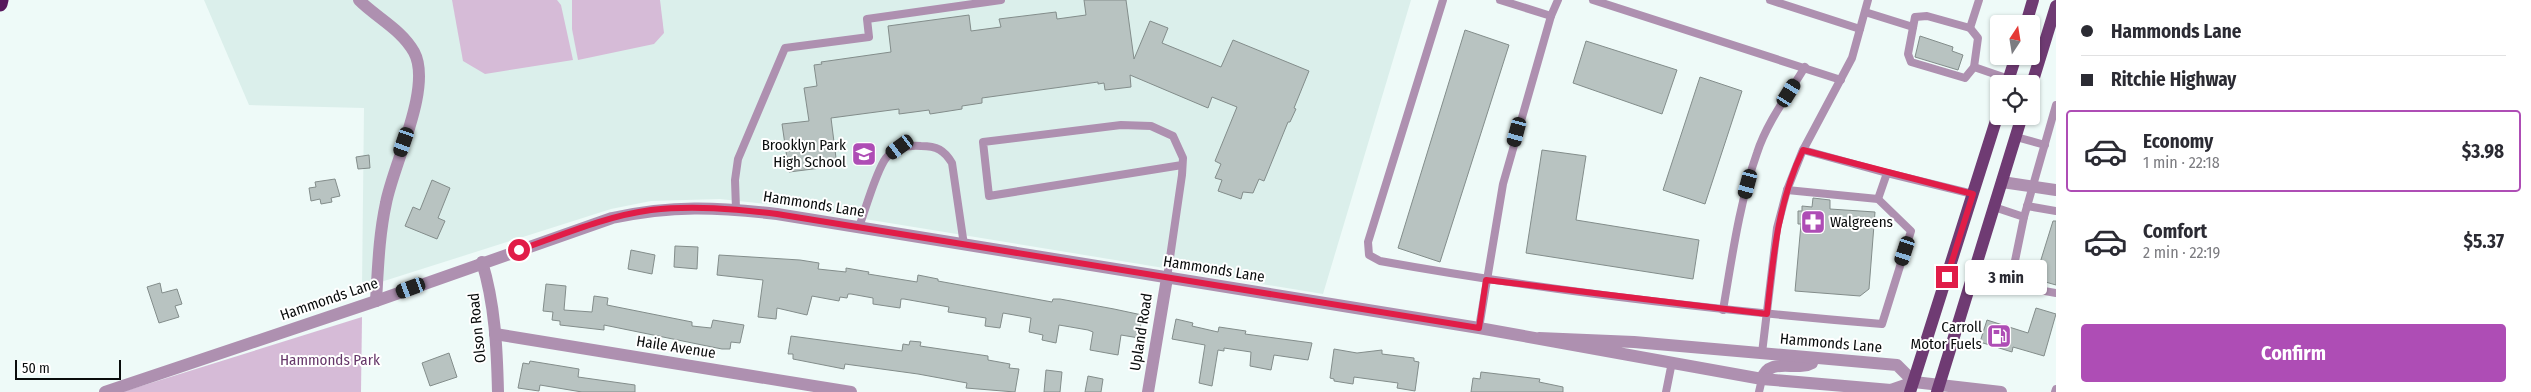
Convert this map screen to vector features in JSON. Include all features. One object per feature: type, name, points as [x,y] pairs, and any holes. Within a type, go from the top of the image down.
[{"type":"highway","points":[[0,4],[1,0]]},
{"type":"main road","points":[[2029,15],[2033,0]]},
{"type":"main road","points":[[2035,75],[2054,19],[2056,6]]},
{"type":"main road","points":[[1912,387],[1995,125]]},
{"type":"main road","points":[[1939,388],[2019,125]]},
{"type":"street","points":[[359,0],[389,23],[403,38],[415,53],[419,70],[415,108],[386,202],[381,232],[376,301]]},
{"type":"street","points":[[2002,182],[2056,190]]},
{"type":"street","name":"Hammonds Lane","points":[[105,392],[376,301],[482,262],[612,218],[649,210],[687,207],[736,209],[859,228],[1539,338],[1762,379],[1891,390],[1912,387],[1897,365],[1634,342],[1539,338]]},
{"type":"street","name":"Olson Road","points":[[482,262],[488,282],[495,334],[498,392]]},
{"type":"street","name":"Upland Road","points":[[1148,392],[1167,278]]},
{"type":"street","name":"Haile Avenue","points":[[495,334],[851,392]]},
{"type":"street","points":[[1672,362],[1687,355],[1746,360],[1762,353]]},
{"type":"street","points":[[1762,379],[1764,373],[1774,366],[1810,365],[1818,359]]},
{"type":"street","points":[[1912,387],[2001,392]]},
{"type":"lane","points":[[736,209],[735,180],[738,159],[785,48],[869,37],[867,19],[1001,0]]},
{"type":"lane","points":[[1443,0],[1368,242],[1369,255],[1380,261],[1486,280],[1723,310],[1882,324],[1911,231],[1878,199],[1787,190]]},
{"type":"lane","points":[[1500,0],[1551,16]]},
{"type":"lane","points":[[1479,328],[1503,184],[1551,16],[1558,0]]},
{"type":"lane","points":[[1593,0],[1841,80]]},
{"type":"lane","points":[[1770,0],[1860,30]]},
{"type":"lane","points":[[1762,353],[1777,228],[1787,190],[1803,150],[1852,58],[1868,0]]},
{"type":"lane","points":[[1970,28],[1979,0]]},
{"type":"lane","points":[[1865,12],[1913,27]]},
{"type":"lane","points":[[1927,16],[1970,28],[1978,38],[1974,67],[1965,78],[1911,62],[1908,54],[1916,17],[1927,16]]},
{"type":"lane","points":[[1723,310],[1740,216],[1757,153],[1773,118],[1805,67]]},
{"type":"lane","points":[[1974,67],[1993,75]]},
{"type":"lane","points":[[2010,285],[2024,216],[2056,105]]},
{"type":"lane","points":[[1167,278],[1182,165],[1180,150],[1172,136],[1162,130],[1135,124],[983,142],[989,196],[1182,165]]},
{"type":"lane","points":[[2016,137],[2045,145]]},
{"type":"lane","points":[[859,228],[886,158],[906,145],[929,146],[939,148],[952,163],[964,245]]},
{"type":"lane","points":[[1803,150],[1973,194]]},
{"type":"lane","points":[[1878,199],[1887,172]]},
{"type":"lane","points":[[2027,206],[2056,211]]},
{"type":"lane","points":[[1994,208],[2024,216]]},
{"type":"lane","points":[[1972,278],[2056,293]]},
{"type":"lane","points":[[1666,392],[1672,362]]},
{"type":"lane","points":[[1759,392],[1762,379]]},
{"type":"shaded area","name":"Brooklyn Park High School","points":[[204,0],[1411,0],[1323,294],[785,206],[720,199],[651,201],[611,209],[362,288],[364,108],[249,105]]},
{"type":"green space","points":[[452,0],[557,0],[561,5],[573,60],[485,74],[463,61]]},
{"type":"green space","points":[[572,0],[660,0],[664,33],[654,44],[578,60],[572,29]]},
{"type":"green space","name":"Hammonds Park","points":[[362,317],[361,392],[122,392]]},
{"type":"building","points":[[1084,0],[1126,0],[1134,59],[1150,21],[1168,28],[1162,43],[1221,67],[1233,40],[1309,71],[1294,108],[1296,109],[1290,122],[1288,122],[1264,181],[1259,179],[1253,193],[1243,192],[1241,199],[1218,191],[1222,180],[1215,178],[1221,164],[1215,161],[1237,107],[1212,97],[1208,108],[1130,75],[1131,87],[1105,90],[1104,83],[1098,84],[1098,82],[982,98],[982,103],[962,106],[962,109],[930,114],[929,110],[899,114],[899,109],[831,118],[837,166],[789,172],[782,124],[809,121],[804,88],[817,86],[814,65],[822,64],[821,62],[891,52],[888,26],[969,15],[971,31],[1001,27],[999,19],[1056,12],[1057,19],[1086,15]]},
{"type":"building","points":[[1465,30],[1509,45],[1440,262],[1398,248]]},
{"type":"building","points":[[1920,36],[1953,47],[1952,51],[1963,55],[1958,70],[1915,57]]},
{"type":"building","points":[[1586,41],[1677,70],[1662,114],[1573,83]]},
{"type":"building","points":[[1700,77],[1742,91],[1705,204],[1663,190]]},
{"type":"building","points":[[1542,150],[1586,156],[1576,220],[1699,240],[1693,279],[1526,253]]},
{"type":"building","points":[[369,155],[370,168],[358,169],[356,157]]},
{"type":"building","points":[[335,179],[340,196],[331,198],[332,202],[321,204],[320,199],[311,201],[309,188],[316,187],[315,182]]},
{"type":"building","points":[[432,180],[450,188],[438,218],[445,221],[437,239],[405,226],[413,207],[420,210]]},
{"type":"building","name":"Walgreens","points":[[1813,198],[1830,200],[1830,209],[1875,212],[1869,289],[1860,296],[1795,291],[1801,224],[1798,224],[1798,211],[1802,211],[1802,206],[1812,207]]},
{"type":"building","points":[[2053,221],[2056,221],[2056,285],[2035,279]]},
{"type":"building","points":[[675,246],[698,247],[697,269],[674,267]]},
{"type":"building","points":[[631,250],[655,255],[652,274],[628,269]]},
{"type":"building","points":[[719,255],[800,260],[819,263],[818,269],[846,272],[846,268],[869,272],[868,274],[917,282],[918,275],[938,279],[938,281],[1052,302],[1053,299],[1060,299],[1114,309],[1142,315],[1139,338],[1121,335],[1118,355],[1090,350],[1093,332],[1088,330],[1059,325],[1056,343],[1042,340],[1043,335],[1029,332],[1031,318],[1003,313],[1000,328],[985,326],[986,318],[948,312],[949,307],[901,299],[900,308],[873,304],[873,298],[851,294],[848,294],[847,298],[840,297],[839,301],[812,296],[807,315],[777,308],[776,319],[758,317],[763,280],[717,275]]},
{"type":"building","points":[[160,283],[162,293],[177,289],[182,304],[175,306],[179,317],[159,323],[147,287]]},
{"type":"building","points":[[546,284],[566,286],[564,310],[592,312],[594,296],[608,298],[607,305],[692,322],[692,326],[711,328],[713,320],[744,325],[740,343],[731,342],[730,349],[722,349],[604,325],[604,330],[560,325],[560,321],[552,320],[553,312],[543,311]]},
{"type":"building","points":[[2036,308],[2056,314],[2044,356],[2013,347],[2012,352],[1980,342],[1987,320],[2028,333]]},
{"type":"building","points":[[1176,319],[1193,323],[1192,326],[1218,332],[1219,327],[1246,331],[1245,334],[1312,343],[1308,360],[1274,355],[1271,370],[1250,366],[1251,352],[1224,348],[1224,351],[1218,350],[1212,386],[1199,383],[1205,345],[1172,339]]},
{"type":"building","points":[[791,336],[902,351],[903,344],[909,345],[910,341],[921,342],[920,346],[988,356],[988,360],[1010,364],[1009,368],[1019,369],[1015,392],[966,388],[967,383],[918,374],[845,364],[844,369],[793,359],[793,354],[788,354]]},
{"type":"building","points":[[1334,349],[1357,353],[1382,350],[1382,354],[1414,358],[1414,361],[1419,362],[1415,391],[1397,388],[1398,383],[1354,377],[1353,384],[1334,381],[1334,379],[1330,378]]},
{"type":"building","points":[[449,353],[457,377],[430,386],[422,363]]},
{"type":"building","points":[[530,361],[579,369],[578,377],[635,385],[635,392],[582,392],[540,385],[539,391],[518,388],[523,363],[529,364]]},
{"type":"building","points":[[1046,370],[1062,372],[1060,392],[1044,392]]},
{"type":"building","points":[[1481,372],[1540,379],[1539,382],[1563,387],[1563,392],[1471,392],[1473,378],[1480,379]]},
{"type":"building","points":[[1088,376],[1103,379],[1101,392],[1085,392]]},
{"type":"place","name":"Brooklyn Park High School","points":[[864,154]]},
{"type":"place","name":"Walgreens","points":[[1813,222]]},
{"type":"place","name":"Carroll Motor Fuels","points":[[1999,336]]},
{"type":"route","points":[[519,250],[612,218],[649,210],[687,207],[736,209],[777,214],[1479,328],[1486,280],[1767,314],[1777,228],[1787,190],[1803,150],[1973,194],[1947,277]]}]
